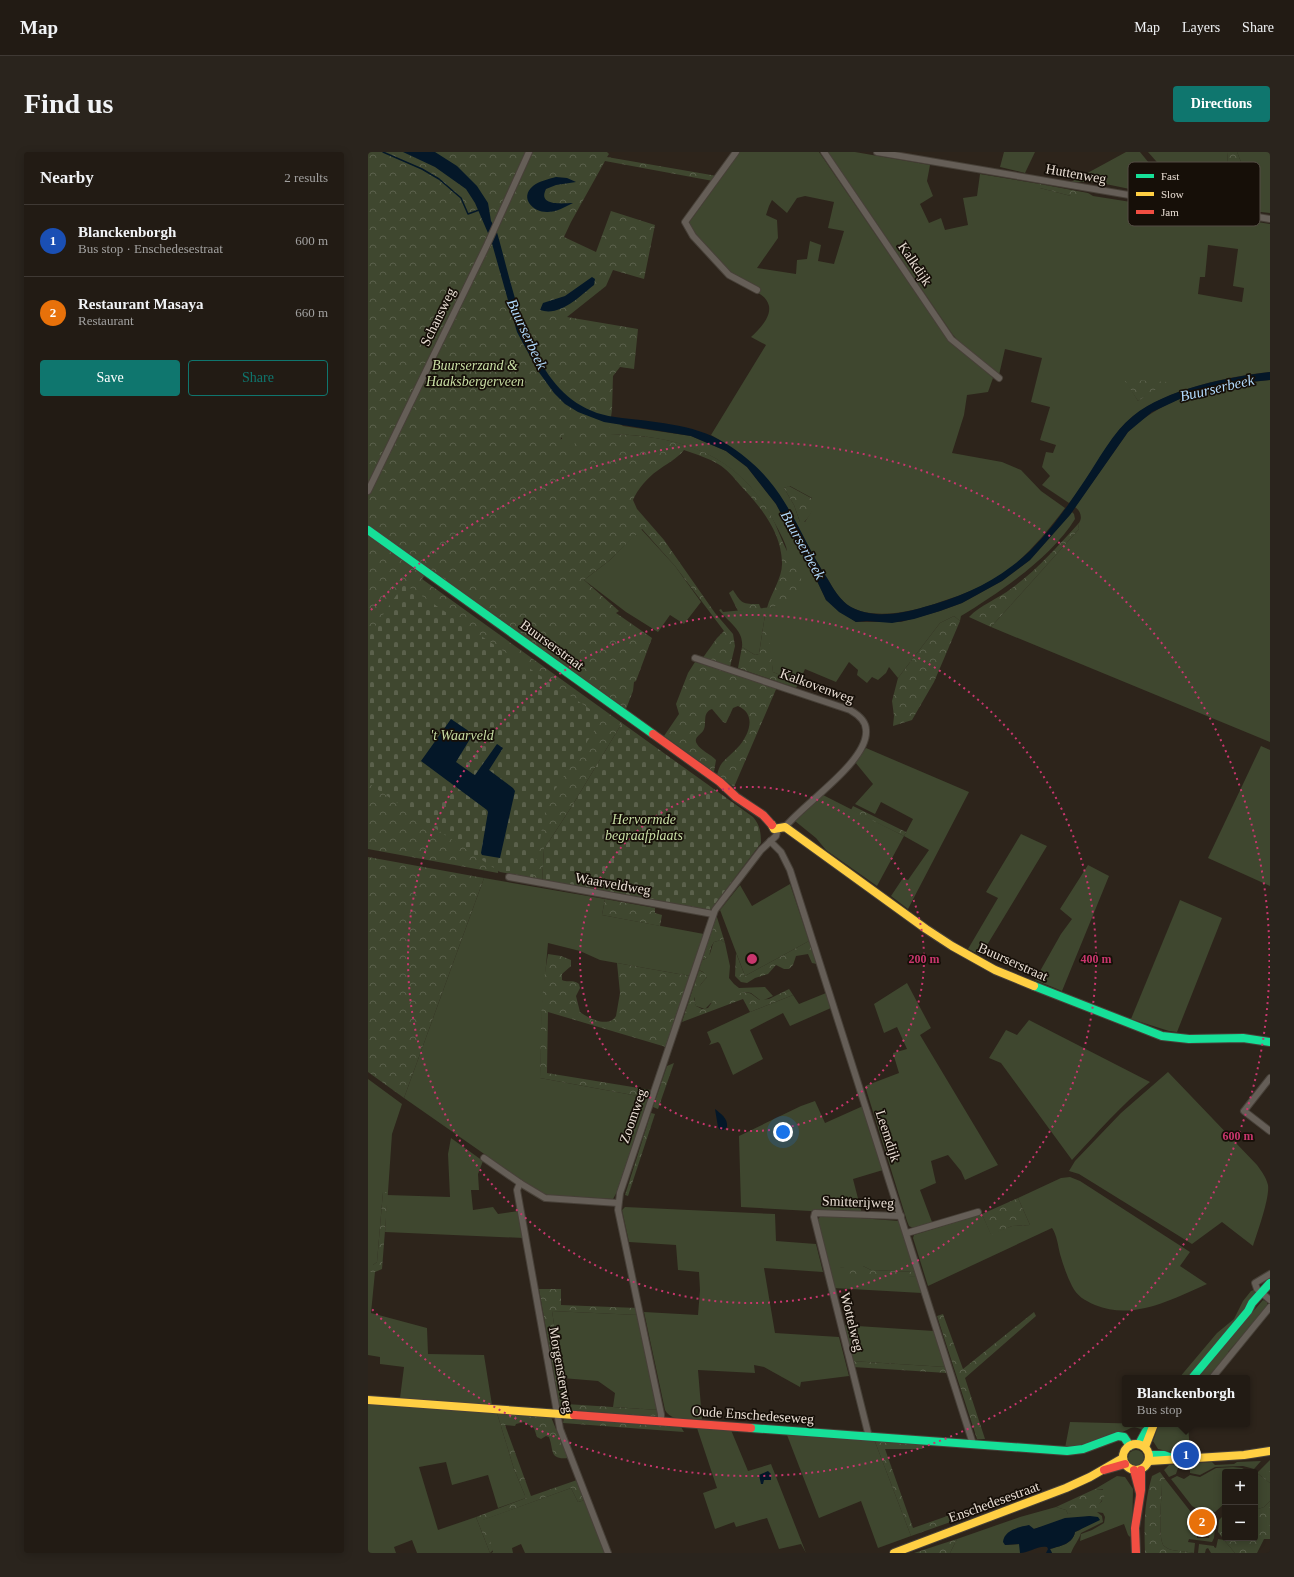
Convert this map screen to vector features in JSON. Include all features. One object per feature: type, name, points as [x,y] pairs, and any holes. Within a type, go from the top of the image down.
[{"type":"main road","name":"Buurserstraat","points":[[368,530],[720,782],[735,796],[767,818],[772,824],[963,953],[995,970],[1162,1036],[1180,1039],[1240,1037],[1270,1042]]},
{"type":"main road","points":[[1195,1375],[1248,1311],[1255,1307],[1266,1295],[1270,1283]]},
{"type":"main road","name":"Oude Enschedeseweg","points":[[368,1400],[1072,1451],[1088,1448],[1118,1436],[1124,1438],[1130,1446]]},
{"type":"main road","points":[[1142,1446],[1152,1427]]},
{"type":"main road","points":[[1136,1553],[1135,1525],[1140,1493],[1143,1484],[1138,1470],[1124,1461],[1124,1451],[1130,1446],[1142,1446]]},
{"type":"main road","points":[[1142,1446],[1149,1458]]},
{"type":"main road","points":[[1149,1458],[1164,1455],[1172,1458],[1244,1455],[1270,1451]]},
{"type":"main road","points":[[1138,1470],[1146,1466],[1149,1458]]},
{"type":"main road","name":"Enschedesestraat","points":[[894,1553],[1054,1494],[1101,1471],[1111,1470],[1124,1461]]},
{"type":"main road","points":[[1137,1517],[1139,1524],[1141,1553]]},
{"type":"street","name":"Schansweg","points":[[368,491],[489,241],[530,152]]},
{"type":"street","points":[[736,152],[685,222],[693,236],[728,275],[757,290]]},
{"type":"street","name":"Kalkdijk","points":[[824,152],[951,339],[999,378]]},
{"type":"street","name":"Huttenweg","points":[[877,152],[1128,195]]},
{"type":"street","name":"Huttenweg","points":[[1260,217],[1270,219]]},
{"type":"street","name":"Kalkovenweg","points":[[695,658],[850,710],[863,721],[866,729],[866,736],[861,748],[851,763],[834,781],[779,828]]},
{"type":"street","name":"Zoomweg","points":[[661,1421],[661,1414],[618,1203],[620,1193],[713,914],[724,897],[779,828]]},
{"type":"street","name":"Leemdijk","points":[[770,841],[781,852],[790,870],[907,1233],[973,1444]]},
{"type":"street","name":"Waarveldweg","points":[[509,878],[713,914]]},
{"type":"street","points":[[1270,1078],[1244,1110],[1270,1131]]},
{"type":"street","points":[[484,1158],[545,1198],[618,1203]]},
{"type":"street","name":"Morgensterweg","points":[[520,1183],[517,1190],[560,1429],[608,1553]]},
{"type":"street","points":[[907,1233],[978,1212]]},
{"type":"street","name":"Smitterijweg","points":[[815,1213],[901,1216]]},
{"type":"street","name":"Wottelweg","points":[[815,1213],[814,1218],[869,1437]]},
{"type":"street","points":[[1266,1295],[1257,1288],[1255,1283],[1270,1274]]},
{"type":"street","points":[[1214,1375],[1270,1307]]},
{"type":"green space","name":"Buurserzand & Haaksbergerveen","points":[[368,152],[607,152],[609,154],[607,157],[717,176],[713,181],[605,161],[564,237],[596,252],[611,211],[655,225],[644,279],[613,270],[606,286],[567,317],[638,329],[634,369],[620,367],[613,376],[610,434],[657,438],[679,443],[700,450],[719,460],[737,473],[753,490],[768,510],[807,589],[773,607],[767,608],[782,568],[781,551],[774,530],[762,510],[727,471],[710,460],[684,450],[675,459],[660,468],[650,477],[640,488],[633,500],[637,509],[664,540],[715,613],[733,634],[735,646],[730,667],[702,659],[724,631],[675,566],[642,529],[610,560],[584,580],[619,611],[616,613],[652,638],[636,681],[634,682],[633,691],[626,709],[430,569],[422,579],[622,723],[544,849],[542,882],[531,879],[540,826],[368,753]],"holes":[[[568,429],[580,437],[571,448],[568,448],[559,441]]]},
{"type":"green space","points":[[740,152],[819,152],[943,333],[993,378],[988,392],[967,395],[964,415],[952,453],[1002,462],[1021,470],[1041,491],[1065,508],[1047,531],[1013,566],[1005,572],[988,583],[950,599],[919,609],[882,614],[859,611],[845,603],[836,593],[821,569],[783,500],[771,486],[738,454],[711,435],[766,345],[751,337],[761,327],[766,319],[769,306],[762,295],[735,282],[721,269],[688,231],[688,224]],"holes":[[[805,196],[834,202],[828,228],[844,231],[834,264],[818,261],[821,245],[810,241],[807,259],[797,260],[796,274],[757,268],[778,238],[777,220],[766,215],[772,200],[787,213],[797,198]],[[790,486],[812,498],[811,512],[805,522],[800,522],[794,505],[784,488]]]},
{"type":"green space","points":[[828,152],[855,152],[930,165],[927,181],[933,196],[920,204],[929,223],[941,218],[945,230],[968,225],[963,198],[977,196],[980,174],[1040,184],[1040,188],[1071,196],[1093,196],[1128,202],[1128,226],[1260,226],[1260,222],[1270,224],[1270,372],[1231,378],[1188,389],[1168,396],[1132,417],[1119,430],[1069,503],[1042,485],[1050,476],[1042,467],[1046,452],[1053,453],[1056,445],[1040,440],[1050,407],[1031,402],[1042,358],[1005,349],[999,375],[962,345],[953,335]],"holes":[[[1208,245],[1238,249],[1233,286],[1244,288],[1242,302],[1198,294],[1200,277],[1205,277]],[[1126,381],[1146,395],[1138,401]]]},
{"type":"green space","points":[[1004,152],[1035,152],[1025,173],[1000,167]]},
{"type":"green space","points":[[1126,152],[1140,152],[1148,162],[1128,162],[1128,189],[1096,182],[1071,182]]},
{"type":"green space","points":[[1148,152],[1227,152],[1228,162],[1157,162]]},
{"type":"green space","points":[[1227,152],[1237,152],[1241,162],[1228,162]]},
{"type":"green space","points":[[1237,152],[1270,152],[1270,213],[1261,212],[1260,210],[1260,162],[1241,162]]},
{"type":"green space","points":[[1040,184],[1088,193],[1093,196],[1071,196],[1040,188]]},
{"type":"green space","points":[[538,371],[623,426],[691,436],[726,451],[747,467],[776,504],[826,600],[856,622],[901,622],[962,603],[1002,581],[1030,560],[1072,512],[1075,519],[1053,547],[1024,573],[961,616],[960,621],[954,616],[940,623],[898,678],[889,667],[886,673],[878,680],[872,677],[867,683],[857,675],[858,670],[849,662],[836,682],[805,669],[799,683],[773,672],[765,615],[759,654],[755,655],[742,647],[741,636],[738,631],[719,610],[721,609],[723,612],[773,607],[787,551],[785,543],[772,518],[758,496],[742,478],[724,463],[704,452],[682,444],[660,439],[610,434],[605,444],[563,449],[549,440],[562,439],[562,433]]},
{"type":"green space","points":[[1134,380],[1167,382],[1138,401],[1125,381]]},
{"type":"green space","points":[[1270,380],[1270,742],[991,627],[1079,529],[1078,524],[1080,522],[1081,515],[1075,507],[1128,432],[1143,419],[1159,409],[1194,394],[1232,385]]},
{"type":"green space","points":[[789,486],[813,499],[814,505],[808,518],[803,523],[800,522],[794,505],[784,488]]},
{"type":"green space","points":[[1078,524],[1079,529],[991,627],[969,617],[978,609],[1007,592],[1030,574]]},
{"type":"green space","points":[[641,529],[675,566],[701,602],[684,624],[670,615],[658,632],[626,612],[584,580],[610,560]]},
{"type":"green space","name":"'t Waarveld","points":[[404,584],[603,718],[547,801],[533,878],[500,872],[368,783],[368,637]]},
{"type":"green space","points":[[733,590],[741,601],[749,604],[759,604],[761,609],[738,611],[729,593]]},
{"type":"green space","points":[[765,615],[767,615],[773,672],[799,683],[796,688],[738,668],[742,647],[755,655],[759,654]]},
{"type":"green space","points":[[954,616],[960,621],[934,682],[912,720],[893,726],[894,716],[892,701],[898,678],[940,623]]},
{"type":"green space","points":[[695,662],[777,687],[734,787],[717,775],[722,763],[744,740],[749,729],[749,718],[744,709],[738,706],[733,708],[726,723],[723,722],[712,709],[707,713],[703,731],[696,738],[696,742],[701,749],[716,760],[714,772],[664,736],[679,714],[676,704],[688,673]]},
{"type":"green space","name":"Hervormde begraafplaats","points":[[622,723],[753,817],[759,826],[761,843],[710,911],[542,882],[544,849]]},
{"type":"green space","points":[[1261,746],[1270,750],[1270,886],[1208,858]]},
{"type":"green space","points":[[866,748],[969,792],[908,909],[891,896],[903,878],[908,880],[929,850],[904,836],[913,819],[881,802],[875,814],[855,804],[873,784],[855,762]]},
{"type":"green space","points":[[368,760],[500,858],[498,873],[368,849]]},
{"type":"green space","points":[[823,795],[904,836],[877,886],[826,850],[816,838],[795,821]]},
{"type":"green space","points":[[853,806],[906,832],[904,836],[851,810]]},
{"type":"green space","points":[[1021,834],[1047,846],[981,955],[968,949],[998,898],[986,892]]},
{"type":"green space","points":[[368,857],[484,878],[404,1098],[368,1072]]},
{"type":"green space","points":[[1088,865],[1109,876],[1062,991],[1035,980],[1061,934],[1072,919],[1060,909]]},
{"type":"green space","points":[[484,878],[605,899],[602,915],[704,934],[690,976],[600,960],[580,951],[548,943],[542,1011],[540,1078],[649,1098],[618,1190],[613,1199],[547,1195],[540,1193],[404,1098]]},
{"type":"green space","points":[[790,884],[809,941],[745,976],[720,910],[740,885],[752,906]]},
{"type":"green space","points":[[605,899],[655,908],[655,913],[662,915],[660,926],[602,915]]},
{"type":"green space","points":[[1180,900],[1222,918],[1177,1032],[1169,1031],[1131,1019]]},
{"type":"green space","points":[[716,914],[725,943],[721,940],[714,942],[711,947],[709,957],[702,960]]},
{"type":"green space","points":[[721,940],[725,943],[730,966],[729,978],[734,984],[739,988],[765,987],[773,996],[760,1000],[751,993],[745,992],[729,999],[711,1003],[705,1009],[696,1006],[695,994],[707,977],[699,970],[702,960],[708,957],[714,942]]},
{"type":"green space","points":[[809,941],[817,964],[812,963],[808,954],[796,956],[793,965],[789,969],[784,969],[776,965],[768,974],[755,978],[747,983],[741,982],[735,976],[736,953],[745,976]]},
{"type":"green space","points":[[548,954],[561,956],[571,960],[571,966],[562,974],[562,980],[579,984],[580,988],[576,996],[580,1012],[594,1020],[604,1022],[613,1020],[616,1016],[620,993],[617,963],[690,976],[666,1047],[548,1012],[547,1073],[651,1090],[649,1098],[540,1078],[542,1000]]},
{"type":"green space","points":[[699,970],[706,974],[707,977],[701,984],[694,999],[696,1006],[702,1009],[708,1008],[715,998],[726,999],[745,992],[760,1000],[769,999],[789,989],[793,995],[750,1012],[743,999],[682,1022]]},
{"type":"green space","points":[[907,983],[931,1028],[920,1035],[998,1165],[965,1180],[961,1171],[948,1155],[931,1161],[936,1183],[920,1190],[932,1222],[913,1228],[909,1226],[907,1221],[865,1086],[899,1073],[893,1053],[907,1049],[897,1027],[884,1033],[874,1004]]},
{"type":"green space","points":[[826,993],[831,1008],[790,1026],[783,1013],[750,1030],[763,1059],[733,1075],[720,1044],[718,1042],[709,1045],[711,1042],[707,1032],[750,1012],[793,995],[799,1004]]},
{"type":"green space","points":[[1029,1020],[1150,1082],[1119,1110],[1072,1160],[1001,1063],[989,1058],[1006,1030],[1017,1035]]},
{"type":"green space","points":[[674,1063],[658,1109],[653,1107],[667,1066]]},
{"type":"green space","points":[[1168,1072],[1257,1165],[1265,1177],[1268,1185],[1267,1198],[1253,1246],[1222,1222],[1192,1244],[1079,1174],[1069,1171],[1075,1161],[1121,1113]]},
{"type":"green space","points":[[368,1079],[402,1104],[392,1134],[388,1192],[383,1192],[377,1262],[373,1265],[368,1265]]},
{"type":"green space","points":[[815,1101],[825,1123],[863,1106],[883,1170],[853,1179],[862,1214],[741,1207],[739,1136],[801,1106]]},
{"type":"green space","points":[[651,1113],[655,1114],[628,1196],[625,1195]]},
{"type":"green space","points":[[451,1138],[483,1161],[478,1174],[479,1190],[471,1190],[473,1210],[493,1207],[498,1214],[519,1211],[524,1238],[385,1232],[387,1195],[450,1197],[448,1154]]},
{"type":"green space","points":[[1070,1177],[1080,1181],[1190,1252],[1180,1266],[1207,1284],[1180,1296],[1152,1306],[1138,1309],[1124,1311],[1095,1305],[1081,1297],[1072,1286],[1052,1228],[928,1286],[913,1238],[914,1235],[982,1214],[991,1234],[1012,1226],[1030,1225],[1018,1198],[1061,1178]]},
{"type":"green space","points":[[383,1192],[388,1192],[382,1269],[375,1272],[368,1272],[368,1265],[373,1265],[377,1262]]},
{"type":"green space","points":[[1018,1198],[1030,1225],[1012,1226],[991,1235],[982,1214]]},
{"type":"green space","points":[[625,1207],[775,1214],[776,1241],[816,1244],[823,1272],[764,1268],[775,1333],[839,1337],[849,1376],[801,1382],[800,1387],[764,1367],[754,1365],[755,1373],[698,1370],[702,1419],[681,1419],[668,1414],[665,1410],[644,1312],[698,1315],[700,1290],[699,1272],[678,1270],[676,1245],[629,1242],[622,1210]]},
{"type":"green space","points":[[821,1215],[899,1221],[916,1272],[871,1270],[863,1266],[840,1268],[917,1277],[922,1293],[833,1288],[817,1221]]},
{"type":"green space","points":[[854,1265],[863,1266],[871,1270],[916,1272],[917,1277],[841,1273],[840,1268]]},
{"type":"green space","points":[[368,1272],[375,1272],[371,1313],[427,1328],[428,1354],[484,1355],[492,1405],[400,1398],[404,1367],[380,1364],[380,1357],[368,1355]]},
{"type":"green space","points":[[539,1289],[561,1289],[561,1305],[637,1308],[638,1315],[552,1311],[566,1404],[659,1410],[659,1416],[560,1409]]},
{"type":"green space","points":[[1251,1291],[1256,1291],[1257,1295],[1190,1375],[1182,1375],[1217,1333],[1234,1319],[1243,1301]]},
{"type":"green space","points":[[1263,1300],[1267,1302],[1268,1306],[1228,1352],[1230,1354],[1212,1375],[1200,1375],[1210,1361]]},
{"type":"green space","points":[[552,1311],[638,1315],[659,1410],[613,1407],[615,1393],[598,1381],[562,1378]]},
{"type":"green space","points":[[1034,1312],[1036,1316],[965,1378],[985,1439],[977,1439],[937,1316],[943,1314],[963,1369]]},
{"type":"green space","points":[[842,1325],[934,1331],[945,1367],[851,1361]]},
{"type":"green space","points":[[851,1361],[945,1367],[947,1373],[853,1367]]},
{"type":"green space","points":[[368,1403],[497,1413],[514,1469],[526,1498],[498,1508],[488,1475],[452,1485],[446,1462],[419,1467],[438,1530],[476,1517],[490,1553],[417,1553],[412,1540],[394,1547],[396,1553],[368,1553]]},
{"type":"green space","points":[[497,1413],[551,1417],[568,1458],[555,1456],[549,1437],[546,1436],[541,1439],[537,1437],[534,1428],[524,1422],[516,1424],[515,1426],[505,1425],[531,1496],[577,1480],[585,1500],[578,1502],[571,1488],[483,1520],[493,1550],[490,1553],[476,1517],[526,1498],[514,1469]]},
{"type":"green space","points":[[564,1418],[681,1427],[684,1432],[563,1423]]},
{"type":"green space","points":[[1070,1422],[1122,1423],[1122,1427],[1136,1427],[1121,1433],[1110,1434],[1082,1445],[1065,1448]]},
{"type":"green space","points":[[1136,1427],[1145,1427],[1142,1430]]},
{"type":"green space","points":[[1158,1427],[1188,1427],[1190,1454],[1158,1449],[1153,1441]]},
{"type":"green space","points":[[697,1428],[731,1430],[748,1471],[771,1464],[806,1553],[801,1544],[779,1549],[767,1518],[736,1527],[734,1522],[715,1529],[703,1493],[717,1488]]},
{"type":"green space","points":[[787,1435],[874,1439],[911,1536],[878,1548],[861,1501],[819,1518]]},
{"type":"green space","points":[[874,1439],[925,1443],[922,1449],[885,1449],[913,1528],[956,1513],[959,1519],[911,1536]]},
{"type":"green space","points":[[1133,1450],[1139,1450],[1144,1455],[1142,1464],[1139,1466],[1133,1466],[1128,1461],[1128,1455]]},
{"type":"green space","points":[[1270,1460],[1270,1483],[1258,1474]]},
{"type":"green space","points":[[1261,1461],[1254,1469],[1243,1466],[1215,1467],[1200,1475],[1190,1473],[1190,1470],[1185,1464],[1212,1462],[1215,1465],[1234,1464],[1237,1462]]},
{"type":"green space","points":[[1182,1464],[1182,1466],[1178,1468],[1176,1474],[1169,1477],[1164,1470],[1169,1465]]},
{"type":"green space","points":[[1233,1467],[1244,1469],[1222,1469],[1222,1506],[1215,1512],[1199,1510],[1192,1506],[1171,1479],[1177,1476],[1184,1479],[1190,1475],[1200,1477],[1216,1468]]},
{"type":"green space","points":[[1160,1472],[1165,1479],[1162,1483],[1160,1526],[1162,1542],[1164,1546],[1171,1550],[1194,1553],[1145,1553],[1147,1496],[1152,1476]]},
{"type":"green space","points":[[1258,1474],[1270,1483],[1270,1501],[1264,1507],[1258,1509]]},
{"type":"green space","points":[[1117,1476],[1125,1477],[1133,1489],[1132,1535],[1130,1537],[1124,1524],[1080,1541],[1081,1534],[1104,1523],[1105,1517],[1103,1513],[1097,1512],[1102,1516],[1103,1522],[1081,1533],[1071,1553],[1052,1553],[1050,1549],[1069,1542],[1074,1536],[1075,1532],[1080,1530],[1090,1516],[1033,1529],[1031,1528],[1005,1545],[1020,1544],[1020,1553],[950,1553],[957,1539],[1020,1517],[1056,1507],[1066,1510],[1068,1514],[1098,1505],[1102,1501],[1103,1489],[1095,1489]]},
{"type":"green space","points":[[1165,1479],[1194,1516],[1200,1517],[1198,1518],[1197,1538],[1209,1538],[1211,1519],[1209,1519],[1212,1518],[1211,1527],[1215,1528],[1212,1542],[1189,1539],[1188,1542],[1195,1543],[1194,1553],[1171,1550],[1164,1546],[1162,1542],[1160,1526],[1162,1482]]},
{"type":"green space","points":[[571,1488],[578,1502],[585,1500],[606,1553],[525,1553],[521,1544],[512,1548],[513,1553],[491,1553],[493,1552],[482,1520]]},
{"type":"green space","points":[[1095,1489],[1106,1490],[1107,1492],[1095,1511],[1068,1514],[1066,1510],[1056,1507]]},
{"type":"green space","points":[[1270,1501],[1270,1539],[1264,1539],[1257,1553],[1235,1553],[1225,1541],[1258,1541],[1258,1509],[1264,1507]]},
{"type":"green space","points":[[1222,1517],[1222,1537],[1218,1532],[1219,1520]]},
{"type":"green space","points":[[957,1539],[950,1553],[914,1553]]},
{"type":"green space","points":[[1218,1539],[1222,1540],[1235,1553],[1211,1553],[1208,1548],[1206,1549],[1205,1553],[1198,1553],[1199,1544],[1214,1546],[1216,1548]]},
{"type":"water","name":"Buurserbeek","points":[[403,152],[435,152],[457,166],[477,186],[488,203],[491,221],[496,229],[520,315],[532,344],[546,370],[564,392],[587,409],[615,417],[686,427],[713,436],[743,455],[759,469],[773,485],[837,594],[843,601],[859,611],[887,614],[915,610],[959,596],[992,580],[1023,558],[1043,537],[1069,503],[1107,446],[1119,430],[1133,416],[1162,398],[1217,381],[1270,372],[1270,380],[1249,382],[1205,391],[1182,398],[1152,412],[1128,432],[1070,515],[1030,560],[1002,581],[962,603],[914,619],[892,623],[867,621],[856,622],[839,612],[826,600],[776,504],[747,467],[726,451],[691,436],[604,422],[578,412],[565,404],[554,393],[538,371],[517,332],[491,240],[475,203],[466,189],[435,167]]},
{"type":"water","points":[[556,177],[567,178],[576,182],[556,185],[546,189],[544,195],[545,199],[553,203],[573,203],[551,212],[537,210],[528,200],[527,195],[529,191],[538,183]]},
{"type":"water","points":[[592,277],[595,279],[594,285],[576,300],[555,311],[540,310],[543,303],[565,296]]},
{"type":"water","points":[[451,719],[473,734],[456,762],[473,774],[475,775],[497,744],[503,748],[489,770],[515,791],[500,858],[482,855],[481,853],[488,812],[487,810],[421,761]]},
{"type":"water","points":[[715,1109],[724,1116],[726,1121],[727,1127],[723,1130],[720,1130],[718,1127]]},
{"type":"water","points":[[768,1471],[771,1474],[771,1480],[764,1480],[763,1484],[761,1484],[759,1475]]},
{"type":"water","points":[[1090,1516],[1098,1517],[1100,1520],[1075,1532],[1072,1539],[1066,1544],[1050,1549],[1052,1553],[1046,1553],[1048,1549],[1047,1547],[1044,1547],[1020,1553],[1019,1544],[1005,1545],[1003,1542],[1004,1538],[1009,1532],[1021,1527],[1029,1525],[1034,1529],[1065,1518]]},
{"type":"waterway","points":[[383,152],[422,169],[439,179],[461,198],[468,214],[479,210]]},
{"type":"traffic: fast","points":[[368,530],[653,734]]},
{"type":"traffic: fast","points":[[1034,986],[1162,1036],[1189,1039],[1243,1038],[1270,1042]]},
{"type":"traffic: fast","points":[[1195,1375],[1248,1311],[1252,1303],[1270,1283]]},
{"type":"traffic: fast","points":[[1139,1444],[1146,1431],[1151,1427]]},
{"type":"traffic: fast","points":[[751,1428],[1067,1451],[1083,1449],[1118,1436],[1124,1437],[1130,1446]]},
{"type":"traffic: fast","points":[[1150,1455],[1164,1455],[1172,1458]]},
{"type":"traffic: slow","points":[[772,825],[774,829],[785,827],[926,929],[952,946],[995,970],[1034,986]]},
{"type":"traffic: slow","points":[[368,1400],[574,1415]]},
{"type":"traffic: slow","points":[[1145,1447],[1153,1427]]},
{"type":"traffic: slow","points":[[1136,1444],[1145,1448],[1149,1457],[1145,1466],[1136,1470],[1127,1466],[1123,1457],[1127,1448],[1136,1444]]},
{"type":"traffic: slow","points":[[1149,1461],[1244,1455],[1270,1451]]},
{"type":"traffic: slow","points":[[894,1553],[1066,1488],[1090,1477],[1123,1458]]},
{"type":"traffic: jam","points":[[653,734],[720,782],[736,797],[763,815],[772,825]]},
{"type":"traffic: jam","points":[[574,1415],[751,1428]]},
{"type":"traffic: jam","points":[[1104,1470],[1125,1464]]},
{"type":"traffic: jam","points":[[1134,1470],[1140,1493]]},
{"type":"traffic: jam","points":[[1136,1553],[1135,1528],[1141,1490],[1141,1470]]},
{"type":"place","name":"Blanckenborgh","points":[[1186,1455]]},
{"type":"place","name":"Restaurant Masaya","points":[[1202,1522]]}]
